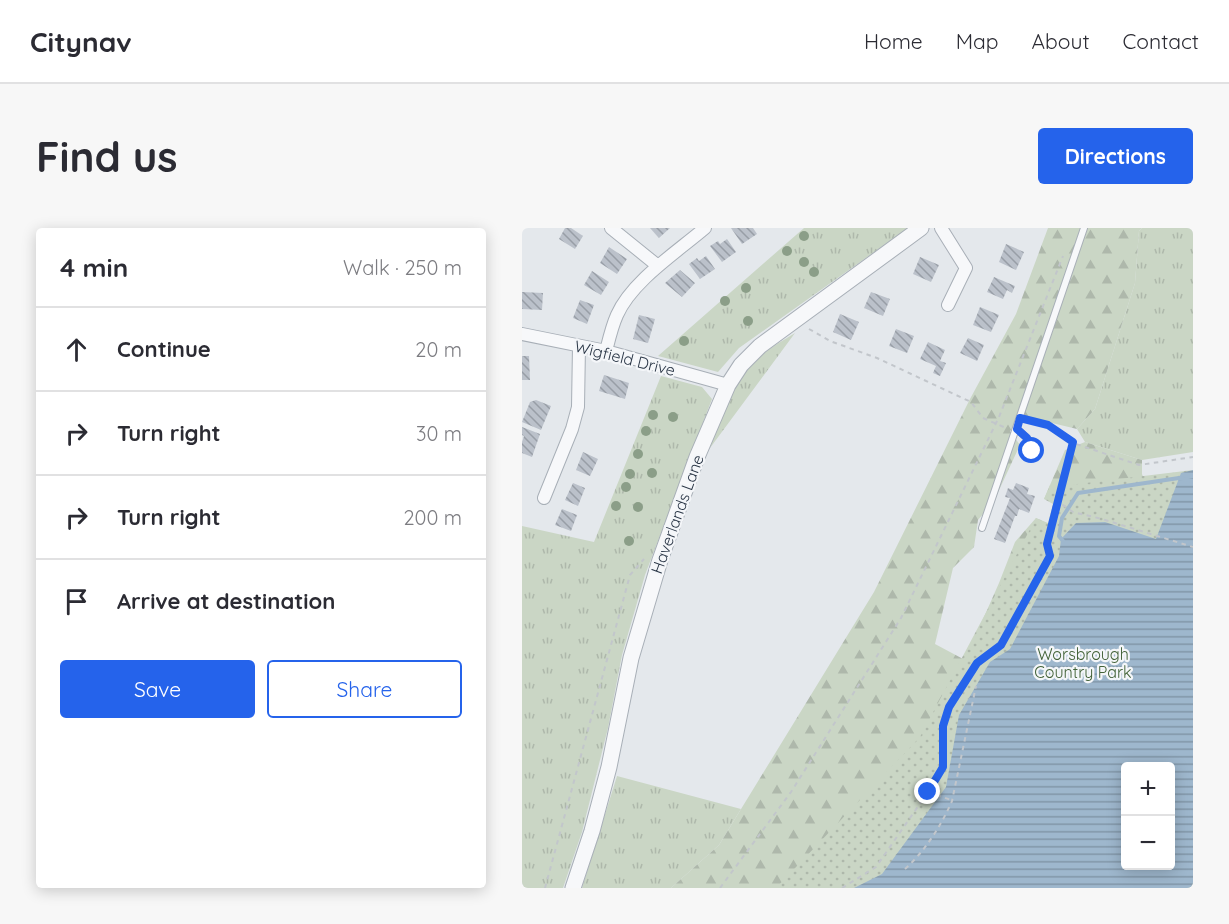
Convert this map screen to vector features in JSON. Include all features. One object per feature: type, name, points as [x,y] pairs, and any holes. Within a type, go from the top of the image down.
[{"type":"street","points":[[611,228],[658,266]]},
{"type":"street","points":[[606,351],[617,315],[658,266],[705,228]]},
{"type":"street","name":"Haverlands Lane","points":[[573,888],[595,820],[609,767],[631,658],[660,560],[697,457],[728,385],[741,365],[760,346],[921,228]]},
{"type":"street","points":[[941,228],[966,268],[948,305]]},
{"type":"street","name":"Wigfield Drive","points":[[522,334],[606,351],[728,385]]},
{"type":"street","points":[[544,498],[572,429],[578,407],[579,346]]},
{"type":"lane","points":[[982,528],[1084,228]]},
{"type":"lane","points":[[1017,429],[1027,438],[1032,451]]},
{"type":"path","points":[[720,888],[791,792],[901,618],[972,476],[1002,410],[1066,249]]},
{"type":"path","points":[[809,329],[830,341],[877,358],[971,402],[983,418],[1006,428]]},
{"type":"path","points":[[1020,418],[1048,425],[1073,442],[1139,465],[1193,457]]},
{"type":"path","points":[[842,888],[876,867],[943,767],[943,726],[949,707],[977,663],[1001,645],[1050,556],[1047,544],[1073,442]]},
{"type":"path","points":[[1057,501],[1073,512],[1193,548]]},
{"type":"path","points":[[545,888],[630,575],[646,558],[660,560]]},
{"type":"path","points":[[905,869],[919,856],[945,817],[952,801],[976,686]]},
{"type":"path","points":[[928,792],[952,801]]},
{"type":"green space","points":[[804,228],[908,228],[739,348],[718,372],[658,356]]},
{"type":"green space","points":[[1048,228],[1142,228],[1139,231],[1135,283],[1095,409],[1077,429],[1027,417],[1010,431],[1020,445],[994,501],[978,520],[974,547],[953,568],[935,644],[965,660],[1015,542],[1036,518],[1048,524],[854,888],[671,888],[719,845],[874,592],[970,399],[1016,314]]},
{"type":"green space","points":[[1142,228],[1193,228],[1193,452],[1142,460],[1085,442],[1077,429],[1095,409],[1135,283],[1139,231]]},
{"type":"green space","points":[[795,333],[710,448],[734,386],[745,370],[762,354]]},
{"type":"green space","points":[[661,376],[702,387],[712,399],[645,575],[622,655],[608,728],[582,832],[563,888],[522,888],[522,526],[594,542]]},
{"type":"green space","points":[[1085,442],[1142,460],[1142,474],[1151,498],[1044,499],[1065,450]]},
{"type":"green space","name":"Worsbrough Country Park","points":[[1193,470],[1193,888],[776,888],[920,737],[1036,518],[1048,523],[1053,504],[1044,499],[1050,485],[1069,485]]},
{"type":"green space","points":[[617,776],[741,809],[719,845],[671,888],[582,888]]},
{"type":"water","name":"Worsbrough Country Park","points":[[1193,470],[1193,888],[854,888],[882,874],[946,787],[959,715],[990,662],[1010,649],[1059,556],[1061,539],[1076,523],[1105,522],[1156,539],[1181,473]]},
{"type":"building","points":[[565,228],[571,228],[583,236],[575,249],[559,239]]},
{"type":"building","points":[[650,228],[670,228],[659,238]]},
{"type":"building","points":[[731,228],[753,228],[757,234],[742,244]]},
{"type":"building","points":[[727,239],[736,252],[722,262],[710,246],[718,241],[720,244]]},
{"type":"building","points":[[1006,244],[1024,252],[1016,270],[999,262]]},
{"type":"building","points":[[609,247],[627,259],[617,274],[600,263]]},
{"type":"building","points":[[706,256],[715,269],[700,279],[689,264],[697,258],[699,261]]},
{"type":"building","points":[[920,257],[939,265],[931,282],[913,274]]},
{"type":"building","points":[[680,270],[695,283],[682,297],[665,283]]},
{"type":"building","points":[[592,271],[609,282],[601,295],[584,285]]},
{"type":"building","points":[[994,277],[1015,286],[1012,293],[1007,290],[1003,299],[987,292]]},
{"type":"building","points":[[522,292],[543,293],[542,310],[522,309]]},
{"type":"building","points":[[871,292],[890,299],[883,316],[864,308]]},
{"type":"building","points":[[580,300],[594,305],[587,324],[573,318]]},
{"type":"building","points":[[980,307],[999,315],[991,332],[973,325]]},
{"type":"building","points":[[840,314],[859,322],[851,340],[833,332]]},
{"type":"building","points":[[639,315],[655,319],[648,343],[633,339]]},
{"type":"building","points":[[896,329],[914,336],[907,353],[889,346]]},
{"type":"building","points":[[968,338],[984,345],[977,361],[960,353]]},
{"type":"building","points":[[928,342],[945,350],[940,361],[946,363],[940,376],[933,373],[936,366],[920,359]]},
{"type":"building","points":[[522,356],[529,356],[530,380],[522,380]]},
{"type":"building","points":[[604,375],[629,383],[625,399],[599,391]]},
{"type":"building","points":[[536,400],[551,406],[541,430],[522,422],[530,402]]},
{"type":"building","points":[[522,427],[540,434],[532,457],[522,453],[524,436]]},
{"type":"building","points":[[583,452],[598,459],[590,476],[576,470]]},
{"type":"building","points":[[573,483],[585,488],[578,506],[565,500]]},
{"type":"building","points":[[1016,483],[1029,488],[1027,494],[1035,496],[1029,513],[1019,509],[1005,543],[994,539],[1010,498],[1005,497],[1008,488],[1013,490]]},
{"type":"building","points":[[562,509],[577,515],[571,531],[555,525]]},
{"type":"waterway","points":[[1063,541],[1059,536],[1062,518],[1078,493],[1179,478],[1193,481]]},
{"type":"route","points":[[928,792],[943,767],[943,726],[949,707],[977,663],[1001,645],[1050,556],[1047,544],[1073,442],[1048,425],[1020,418],[1017,429],[1027,438],[1032,451]]}]
